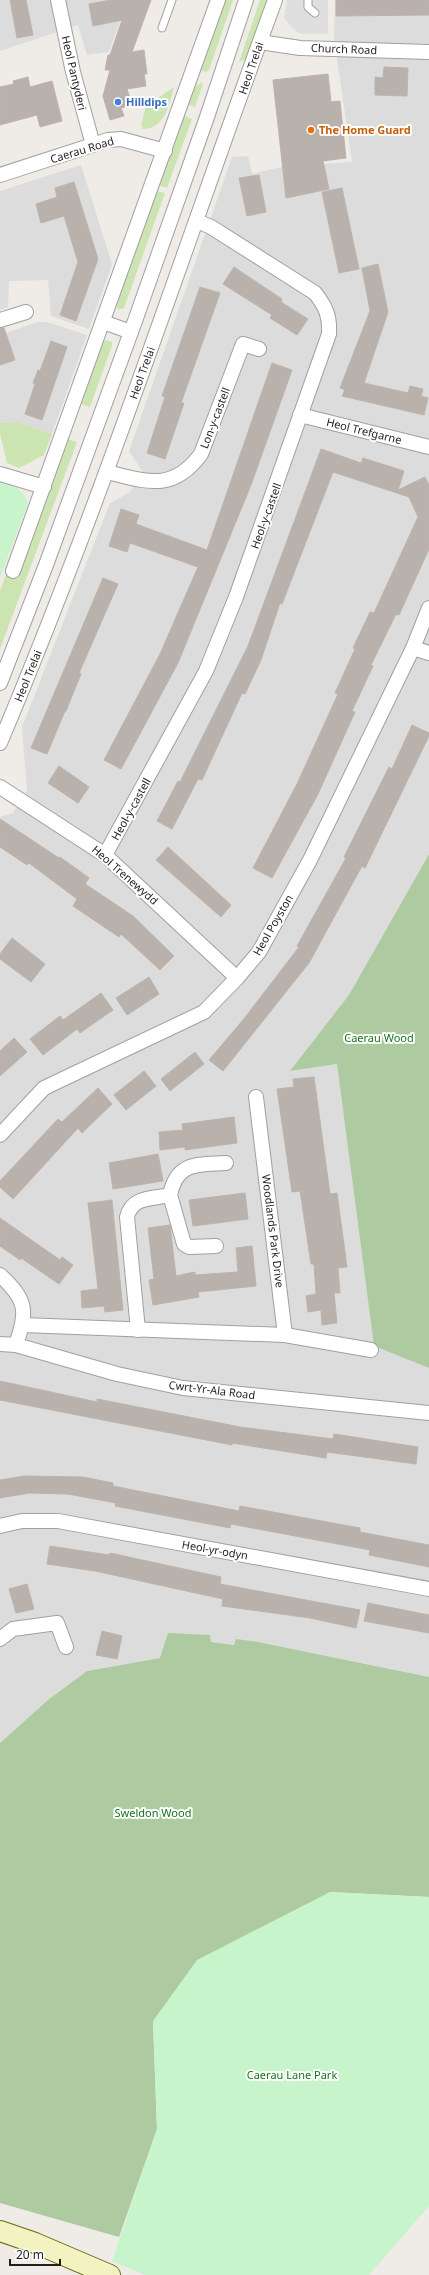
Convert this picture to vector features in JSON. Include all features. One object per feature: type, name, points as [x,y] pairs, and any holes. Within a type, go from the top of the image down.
[{"type":"street","name":"Heol Pantyderi","points":[[58,0],[72,72],[93,145]]},
{"type":"street","points":[[13,571],[218,0]]},
{"type":"street","name":"Heol Trelai","points":[[0,743],[60,597],[107,472],[275,0]]},
{"type":"street","points":[[0,683],[46,565],[131,332],[247,2]]},
{"type":"street","name":"Church Road","points":[[260,42],[300,48],[429,52]]},
{"type":"street","name":"Caerau Road","points":[[0,175],[93,145],[121,139],[165,151]]},
{"type":"street","name":"Heol-y-castell","points":[[105,855],[206,671],[236,597],[329,334],[330,321],[327,308],[315,293],[212,227],[197,221]]},
{"type":"street","points":[[0,320],[26,312]]},
{"type":"street","points":[[103,322],[131,332]]},
{"type":"street","name":"Lon-y-castell","points":[[107,472],[141,480],[159,481],[179,477],[192,467],[201,454],[243,344],[259,349]]},
{"type":"street","name":"Heol Trefgarne","points":[[300,415],[429,447]]},
{"type":"street","points":[[0,474],[44,488]]},
{"type":"street","name":"Heol Poyston","points":[[0,1135],[44,1088],[204,1012],[237,978],[259,952],[310,860],[413,648],[429,608]]},
{"type":"street","points":[[413,648],[429,653]]},
{"type":"street","name":"Heol Trenewydd","points":[[0,787],[105,855],[237,978]]},
{"type":"street","name":"Woodlands Park Drive","points":[[256,1097],[266,1127],[285,1335]]},
{"type":"street","points":[[216,1246],[189,1247],[184,1244],[170,1195],[172,1184],[182,1171],[191,1165],[226,1163]]},
{"type":"street","points":[[138,1330],[127,1217],[129,1209],[139,1200],[170,1195]]},
{"type":"street","points":[[0,1275],[11,1285],[24,1303],[23,1325],[16,1346]]},
{"type":"street","points":[[23,1325],[285,1335],[371,1350]]},
{"type":"street","name":"Cwrt-Yr-Ala Road","points":[[0,1344],[16,1346],[117,1374],[183,1388],[429,1413]]},
{"type":"street","name":"Heol-yr-odyn","points":[[0,1526],[22,1521],[58,1521],[429,1589]]},
{"type":"street","points":[[0,1639],[13,1629],[57,1623],[66,1647]]},
{"type":"street","points":[[0,2230],[35,2243],[110,2275]]},
{"type":"lane","points":[[162,28],[172,0]]},
{"type":"lane","points":[[308,0],[308,7],[315,13]]},
{"type":"shaded area","points":[[0,0],[128,0],[109,52],[87,55],[78,25],[0,51]]},
{"type":"shaded area","points":[[287,0],[328,0],[328,34],[302,34],[294,30],[284,18]]},
{"type":"shaded area","points":[[335,0],[429,0],[429,854],[349,995],[291,1071],[337,1064],[374,1346],[429,1368],[429,1677],[258,1642],[234,1645],[211,1642],[210,1635],[160,1658],[87,1671],[49,1699],[0,1743],[0,817],[13,813],[27,791],[22,727],[110,503],[130,492],[142,471],[129,451],[232,157],[248,156],[252,174],[281,167],[352,162],[334,38]]},
{"type":"shaded area","points":[[81,165],[112,264],[89,329],[51,316],[48,280],[9,281],[8,307],[0,310],[0,191]]},
{"type":"shaded area","points":[[37,322],[47,322],[87,335],[52,434],[18,422],[0,423],[0,335]]},
{"type":"green space","points":[[226,0],[233,0],[209,70],[206,72],[201,71]]},
{"type":"green space","points":[[260,0],[267,0],[268,3],[248,58],[239,62]]},
{"type":"green space","points":[[202,82],[203,84],[195,107],[187,104],[193,88]]},
{"type":"green space","points":[[174,87],[168,108],[161,120],[150,128],[143,129],[141,125],[146,106]]},
{"type":"green space","points":[[183,115],[192,119],[167,188],[158,185]]},
{"type":"green space","points":[[157,191],[165,193],[124,308],[118,310],[116,303]]},
{"type":"green space","points":[[106,340],[112,342],[112,346],[90,407],[81,404],[102,344]]},
{"type":"green space","points":[[18,422],[52,434],[44,455],[19,468],[7,463],[0,434],[0,423]]},
{"type":"green space","points":[[68,439],[77,442],[0,649],[0,590],[6,575],[17,579]]},
{"type":"green space","points":[[0,481],[17,488],[26,498],[28,503],[0,578]]},
{"type":"green space","name":"Caerau Wood","points":[[429,854],[429,1368],[374,1346],[337,1064],[290,1071],[349,995]]},
{"type":"green space","name":"Sweldon Wood","points":[[168,1633],[210,1635],[211,1642],[234,1645],[236,1639],[258,1642],[429,1677],[429,1897],[330,1892],[153,2022],[157,2129],[119,2237],[0,2203],[0,1743],[49,1699],[87,1671],[160,1658]]},
{"type":"green space","name":"Caerau Lane Park","points":[[330,1892],[429,1897],[429,2206],[369,2275],[145,2275],[112,2261],[157,2129],[153,2021],[197,1960]]},
{"type":"building","points":[[10,0],[26,0],[33,35],[17,38]]},
{"type":"building","points":[[111,0],[151,0],[132,52],[144,50],[147,74],[144,74],[146,86],[127,89],[132,105],[121,108],[124,116],[110,120],[103,96],[110,70],[105,70],[108,55],[110,55],[122,20],[93,26],[89,4]]},
{"type":"building","points":[[336,0],[429,0],[429,15],[336,16]]},
{"type":"building","points":[[384,67],[408,68],[407,96],[375,95],[375,77],[383,78]]},
{"type":"building","name":"The Home Guard","points":[[328,74],[331,102],[340,101],[346,158],[323,161],[329,189],[286,198],[273,80]]},
{"type":"building","points":[[28,77],[30,87],[52,81],[62,121],[40,127],[37,115],[0,125],[0,87],[14,84],[13,81]]},
{"type":"building","points":[[259,175],[266,212],[247,216],[239,178]]},
{"type":"building","points":[[74,182],[98,259],[76,321],[60,315],[78,262],[64,216],[41,223],[36,204],[57,197],[55,188]]},
{"type":"building","points":[[342,188],[359,269],[339,273],[322,192]]},
{"type":"building","points":[[378,264],[388,312],[364,383],[408,393],[410,386],[423,389],[421,396],[428,398],[424,415],[342,396],[345,390],[340,388],[370,311],[362,268]]},
{"type":"building","points":[[234,267],[282,299],[281,302],[308,319],[297,335],[270,318],[272,315],[223,284]]},
{"type":"building","points":[[200,287],[220,293],[181,403],[184,403],[165,459],[147,453],[165,397],[162,396]]},
{"type":"building","points":[[0,328],[4,328],[15,360],[0,365]]},
{"type":"building","points":[[51,341],[67,347],[42,420],[25,414],[35,384],[33,383],[38,370],[40,371]]},
{"type":"building","points":[[272,363],[292,370],[251,485],[178,663],[121,769],[104,760],[160,654],[198,567],[130,543],[127,552],[109,546],[121,509],[139,515],[136,524],[207,550]]},
{"type":"building","points":[[321,449],[361,463],[363,458],[404,471],[398,490],[425,477],[429,485],[429,549],[399,615],[396,614],[371,665],[373,666],[352,711],[355,712],[318,794],[272,878],[253,868],[297,784],[338,694],[335,693],[355,649],[353,648],[370,612],[374,613],[418,517],[409,497],[333,472],[282,604],[280,603],[261,660],[245,694],[242,693],[202,780],[198,779],[172,829],[157,821],[178,781],[180,782],[248,646]]},
{"type":"building","points":[[103,578],[118,584],[79,673],[81,674],[47,754],[31,748]]},
{"type":"building","points":[[412,725],[429,733],[429,736],[365,868],[362,866],[309,963],[223,1071],[209,1060],[243,1020],[299,947],[297,946],[346,858],[344,857],[389,767],[392,769]]},
{"type":"building","points":[[59,766],[89,787],[78,803],[48,783]]},
{"type":"building","points":[[0,819],[59,858],[60,857],[89,878],[85,884],[133,916],[174,956],[160,970],[121,934],[119,937],[73,906],[77,899],[29,863],[27,865],[0,847]]},
{"type":"building","points":[[168,847],[231,905],[221,917],[156,860]]},
{"type":"building","points":[[12,938],[45,964],[31,982],[0,959],[0,954]]},
{"type":"building","points":[[149,977],[159,994],[127,1015],[116,998]]},
{"type":"building","points":[[101,993],[113,1010],[80,1033],[77,1029],[43,1055],[30,1039],[60,1016],[63,1020]]},
{"type":"building","points":[[14,1038],[27,1052],[0,1076],[0,1051]]},
{"type":"building","points":[[195,1052],[204,1064],[170,1091],[161,1079]]},
{"type":"building","points":[[144,1071],[156,1086],[126,1110],[114,1095]]},
{"type":"building","points":[[314,1077],[330,1194],[337,1193],[347,1267],[338,1268],[340,1293],[334,1293],[337,1323],[322,1325],[321,1310],[308,1312],[306,1296],[316,1294],[314,1264],[311,1264],[300,1191],[292,1192],[277,1089],[294,1087],[293,1079]]},
{"type":"building","points":[[98,1088],[112,1104],[82,1133],[78,1128],[13,1199],[0,1187],[0,1181],[58,1119],[62,1122]]},
{"type":"building","points":[[234,1117],[237,1143],[185,1150],[185,1147],[160,1150],[159,1132],[183,1130],[182,1124]]},
{"type":"building","points":[[158,1154],[163,1181],[113,1189],[109,1163]]},
{"type":"building","points":[[245,1193],[248,1219],[193,1226],[189,1200]]},
{"type":"building","points":[[112,1200],[123,1310],[105,1312],[104,1306],[82,1308],[81,1291],[98,1289],[88,1203]]},
{"type":"building","points":[[0,1218],[60,1260],[62,1257],[73,1265],[59,1284],[21,1258],[20,1260],[0,1246]]},
{"type":"building","points":[[170,1225],[176,1276],[195,1272],[195,1275],[238,1272],[236,1248],[252,1246],[256,1286],[198,1292],[199,1297],[153,1305],[149,1280],[154,1279],[148,1228]]},
{"type":"building","points":[[0,1381],[97,1402],[97,1399],[240,1427],[333,1439],[334,1434],[418,1447],[416,1464],[327,1452],[326,1458],[232,1443],[232,1445],[0,1400]]},
{"type":"building","points":[[24,1476],[83,1477],[113,1483],[113,1486],[239,1511],[240,1506],[360,1528],[360,1532],[429,1545],[429,1567],[369,1555],[370,1550],[231,1524],[230,1528],[115,1506],[116,1503],[68,1494],[29,1493],[0,1498],[0,1480]]},
{"type":"building","points":[[50,1546],[109,1555],[110,1553],[221,1577],[220,1584],[360,1610],[356,1628],[310,1618],[222,1606],[223,1599],[95,1571],[47,1564]]},
{"type":"building","points":[[27,1584],[34,1609],[16,1613],[9,1589]]},
{"type":"building","points":[[368,1603],[429,1615],[429,1633],[364,1621]]},
{"type":"building","points":[[102,1631],[122,1636],[117,1659],[96,1655]]},
{"type":"place","name":"Hilldips","points":[[118,102]]},
{"type":"place","name":"The Home Guard","points":[[311,130]]}]
